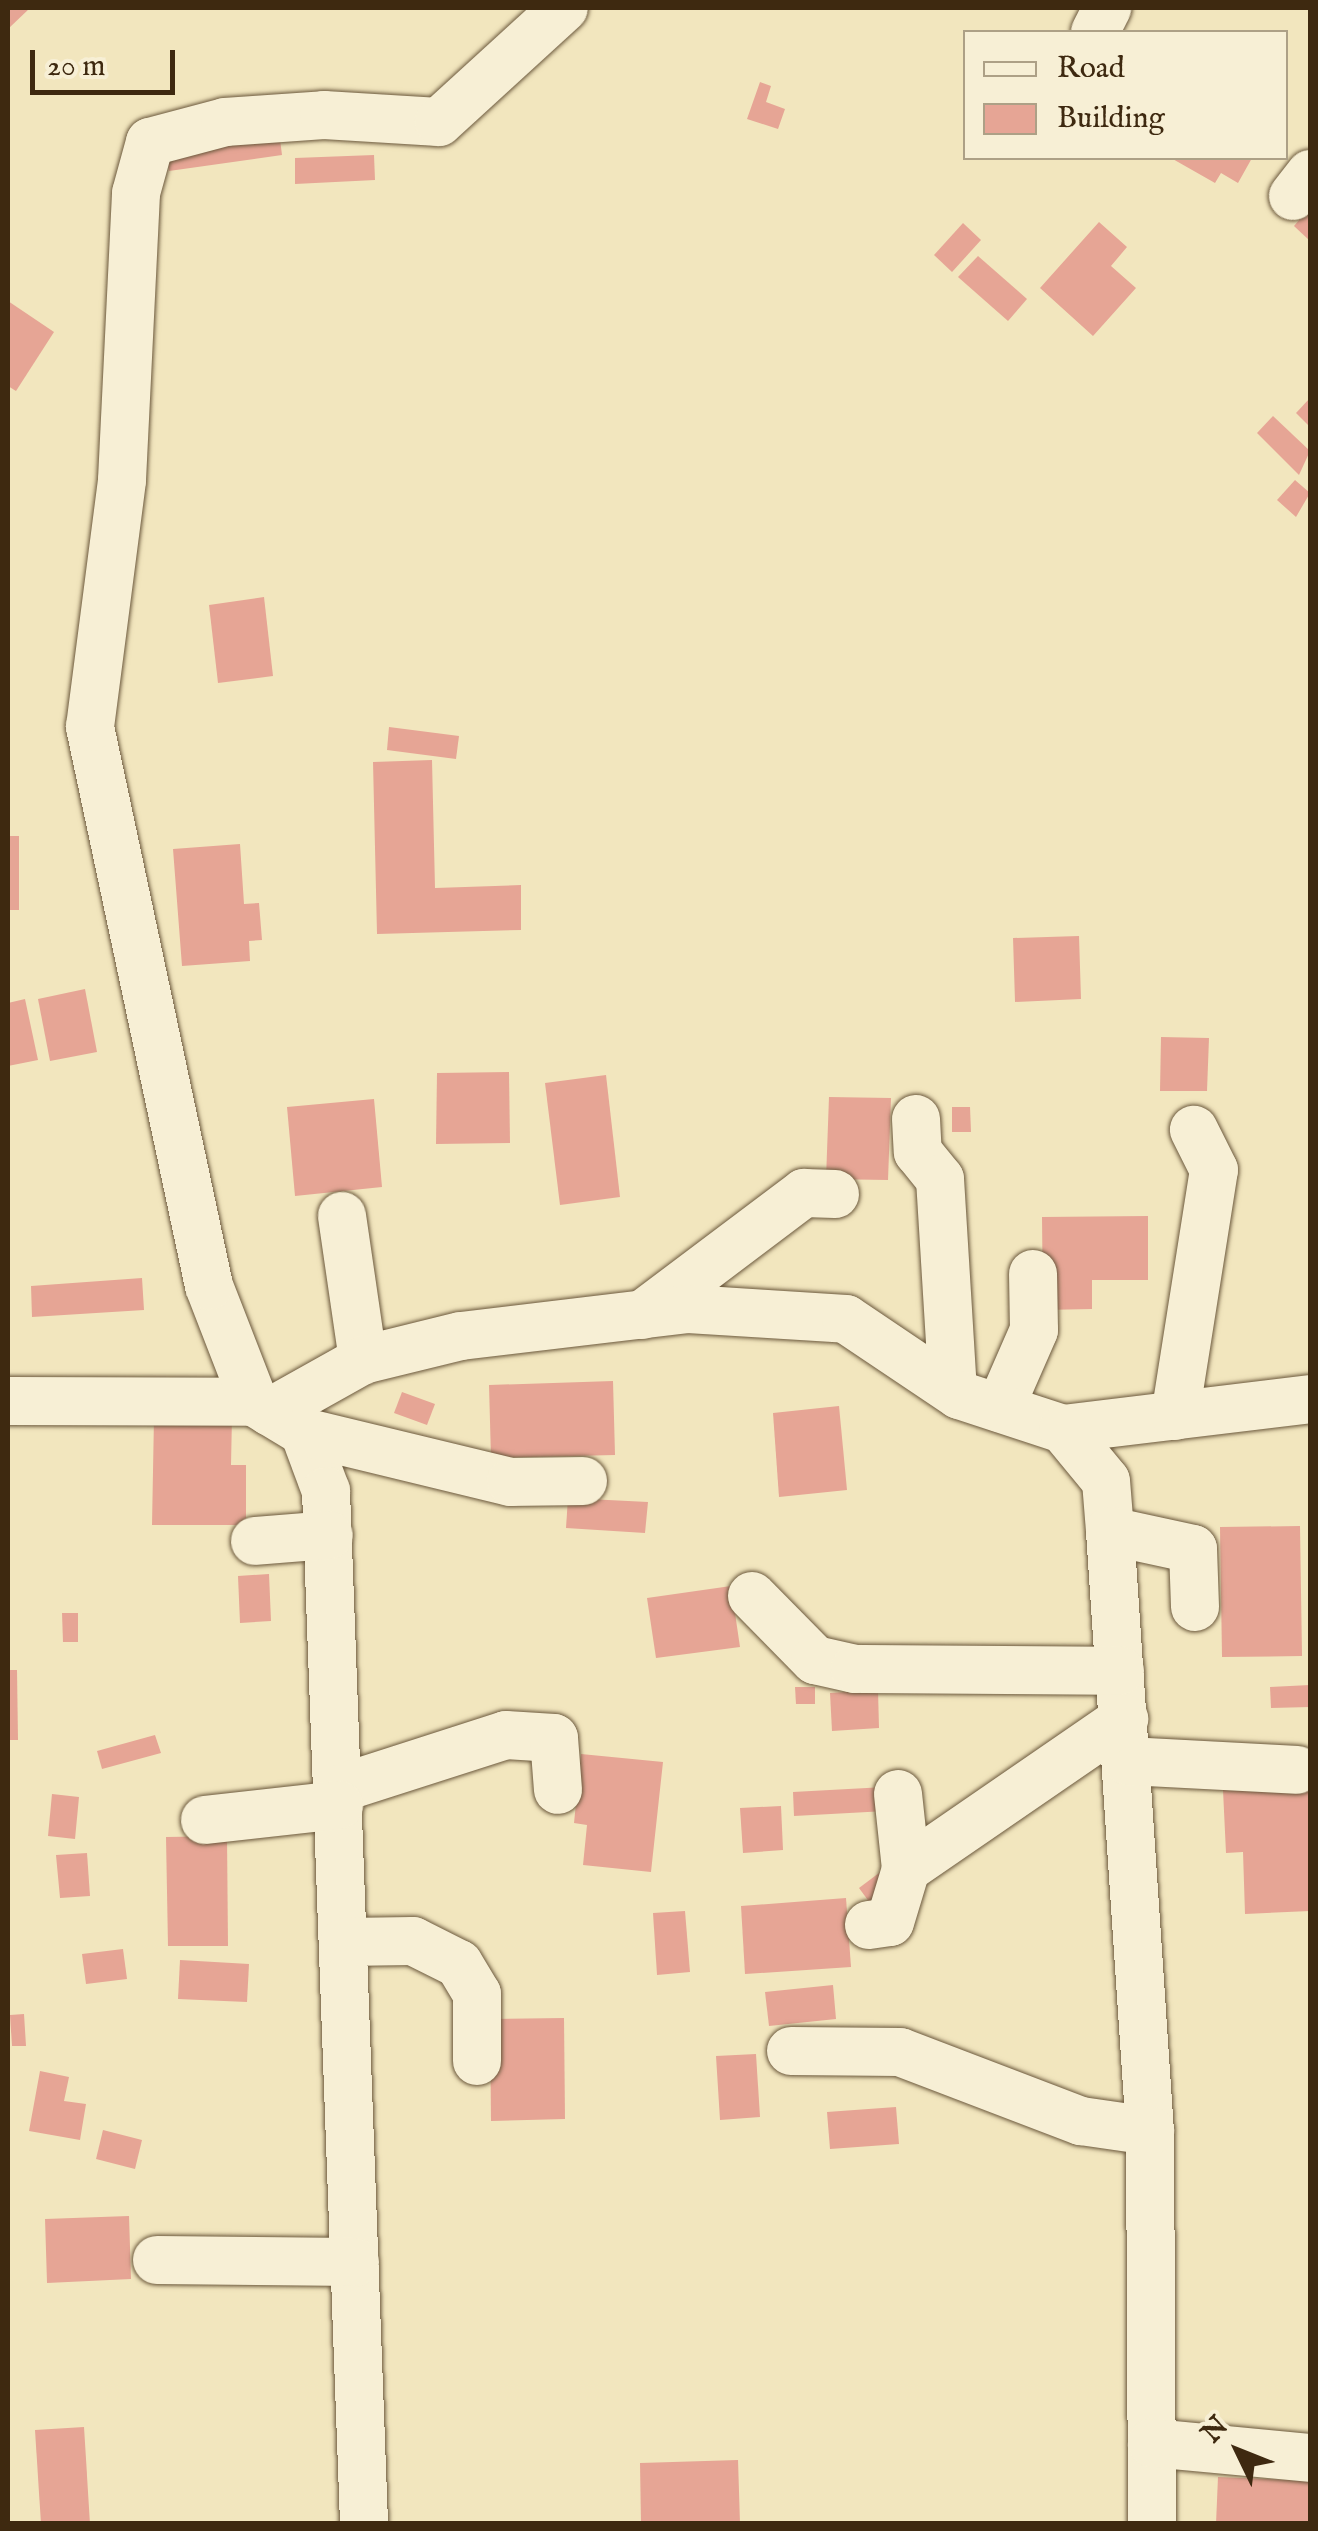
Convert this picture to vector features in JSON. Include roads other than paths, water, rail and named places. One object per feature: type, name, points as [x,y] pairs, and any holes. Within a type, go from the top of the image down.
[{"type":"street","points":[[364,2524],[326,1491],[276,1415],[209,1286],[90,727],[122,480],[136,194],[150,142],[225,122],[324,115],[439,122],[564,8]]},
{"type":"street","points":[[916,1118],[918,1152],[940,1178],[954,1390]]},
{"type":"street","points":[[1175,1416],[1214,1170],[1194,1130]]},
{"type":"street","points":[[642,1314],[804,1193],[835,1194]]},
{"type":"street","points":[[342,1216],[363,1360]]},
{"type":"street","points":[[1000,1408],[1034,1330],[1033,1274]]},
{"type":"street","points":[[276,1415],[363,1360],[462,1336],[688,1308],[846,1320],[954,1390],[1063,1430],[1310,1398]]},
{"type":"street","points":[[8,1401],[276,1415],[512,1482],[582,1481]]},
{"type":"street","points":[[1063,1430],[1106,1481],[1110,1530],[1150,2131],[1152,2524]]},
{"type":"street","points":[[1110,1530],[1193,1548],[1195,1607]]},
{"type":"street","points":[[254,1542],[329,1535]]},
{"type":"street","points":[[752,1596],[815,1660],[855,1669],[1120,1670]]},
{"type":"street","points":[[205,1820],[339,1797],[506,1736],[554,1738],[558,1790]]},
{"type":"street","points":[[906,1869],[1126,1740],[1297,1770]]},
{"type":"street","points":[[869,1926],[890,1922],[906,1869],[898,1794]]},
{"type":"street","points":[[344,1942],[413,1941],[459,1964],[477,1994],[478,2061]]},
{"type":"street","points":[[791,2051],[900,2052],[1082,2122],[1150,2131]]},
{"type":"street","points":[[157,2260],[355,2262]]},
{"type":"street","points":[[1152,2444],[1310,2458]]}]
